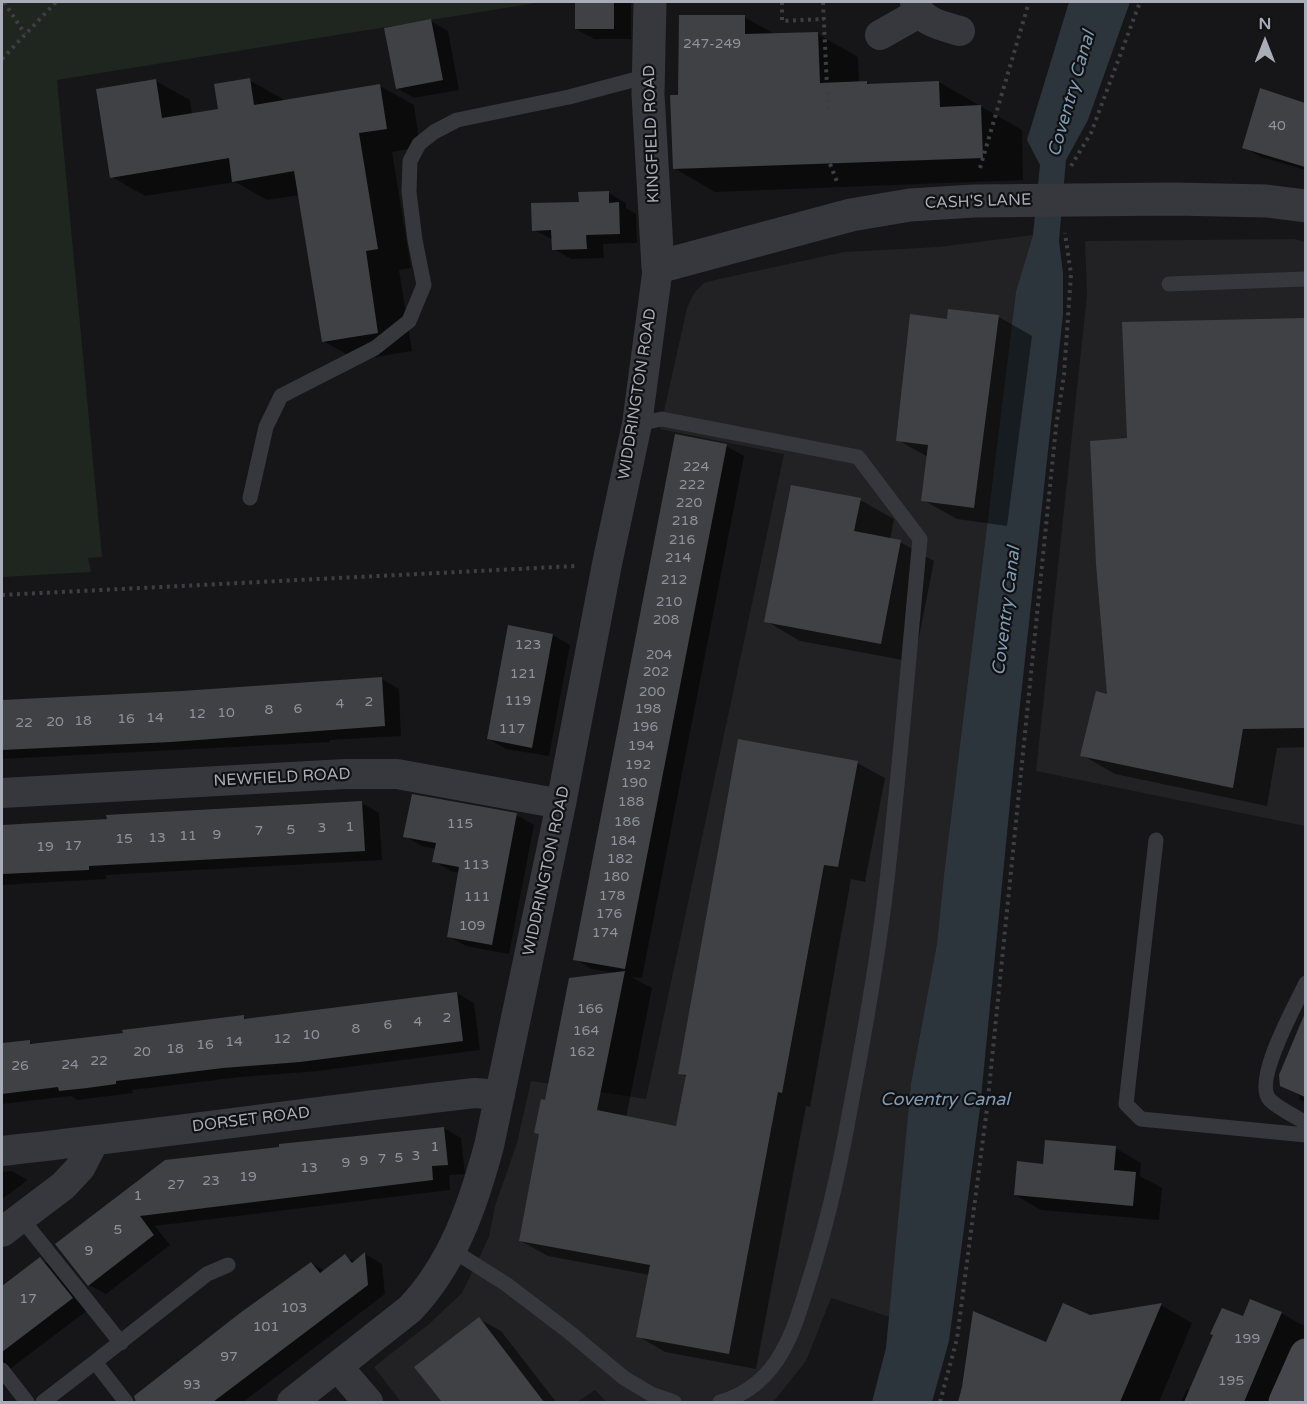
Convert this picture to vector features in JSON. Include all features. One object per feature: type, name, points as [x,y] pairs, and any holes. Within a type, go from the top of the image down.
[{"type":"main road","points":[[1286,1402],[1305,1355]]},
{"type":"street","name":"KINGFIELD ROAD","points":[[650,2],[648,76],[658,267]]},
{"type":"street","points":[[880,35],[917,7],[932,23],[960,31]]},
{"type":"street","name":"CASH'S LANE","points":[[658,267],[851,215],[910,206],[976,186],[1174,199],[1266,201],[1305,206]]},
{"type":"street","name":"WIDDRINGTON ROAD","points":[[292,1402],[422,1297],[452,1250],[479,1184],[561,804],[607,564],[637,424],[658,267]]},
{"type":"street","name":"NEWFIELD ROAD","points":[[2,793],[345,774],[397,774],[561,804]]},
{"type":"street","name":"DORSET ROAD","points":[[2,1151],[475,1093],[500,1095]]},
{"type":"street","points":[[11,1225],[63,1186],[80,1168],[94,1141]]},
{"type":"street","points":[[339,1366],[368,1402]]},
{"type":"lane","points":[[250,498],[266,427],[281,396],[375,348],[409,321],[424,285],[409,192],[410,161],[419,144],[434,132],[457,120],[569,97],[648,76]]},
{"type":"lane","points":[[1169,284],[1305,279]]},
{"type":"lane","points":[[637,424],[662,419],[858,457],[920,539],[887,882],[862,1046],[839,1172],[802,1305],[783,1351],[758,1383],[720,1402]]},
{"type":"lane","points":[[1156,840],[1125,1104],[1141,1119],[1305,1135]]},
{"type":"lane","points":[[1305,984],[1276,1046],[1264,1090],[1269,1100],[1305,1123]]},
{"type":"lane","points":[[11,1225],[121,1343]]},
{"type":"lane","points":[[452,1250],[506,1284],[624,1378],[651,1394],[674,1402]]},
{"type":"lane","points":[[43,1402],[207,1274],[228,1265]]},
{"type":"lane","points":[[95,1362],[126,1402]]},
{"type":"lane","points":[[2,1370],[27,1402]]},
{"type":"path","points":[[4,2],[25,34]]},
{"type":"path","points":[[2,59],[56,2]]},
{"type":"path","points":[[782,2],[783,21],[824,19]]},
{"type":"path","points":[[823,2],[828,109]]},
{"type":"path","points":[[976,186],[1029,2]]},
{"type":"path","points":[[1069,170],[1091,134],[1140,2]]},
{"type":"path","points":[[940,1402],[957,1339],[987,1108],[1056,427],[1064,375],[1071,274],[1065,230]]},
{"type":"path","points":[[2,595],[607,564]]},
{"type":"shaded area","points":[[2,2],[542,2],[57,80],[102,557],[88,558],[91,572],[2,577]]},
{"type":"shaded area","points":[[1033,235],[1016,291],[937,943],[911,1083],[890,1317],[831,1298],[806,1361],[773,1402],[607,1402],[595,1390],[577,1402],[401,1402],[374,1367],[429,1324],[462,1293],[489,1237],[495,1206],[517,1143],[531,1081],[646,1099],[784,454],[660,429],[687,308],[694,293],[704,283],[844,252],[938,247]]},
{"type":"shaded area","points":[[1295,239],[1305,242],[1305,826],[1036,771],[1087,295],[1085,241]]},
{"type":"water","name":"Coventry Canal","points":[[1069,2],[1130,2],[1088,120],[1066,160],[1059,241],[1063,273],[1063,315],[1017,732],[980,1108],[949,1341],[932,1402],[872,1402],[886,1348],[911,1083],[937,943],[1016,291],[1033,235],[1040,165],[1027,140]]},
{"type":"building","points":[[575,2],[614,2],[614,29],[575,29]]},
{"type":"building","points":[[679,15],[745,15],[745,34],[818,32],[820,83],[939,81],[940,107],[981,105],[983,158],[673,169],[670,95],[678,95]]},
{"type":"building","points":[[431,19],[443,80],[396,89],[384,28]]},
{"type":"building","points":[[250,78],[254,105],[380,84],[387,129],[359,133],[378,249],[366,251],[378,333],[322,342],[294,171],[232,182],[229,158],[110,178],[96,89],[156,79],[162,118],[218,109],[214,84]]},
{"type":"building","points":[[1260,88],[1305,103],[1305,167],[1242,148]]},
{"type":"building","points":[[609,191],[609,203],[619,202],[620,234],[586,235],[587,249],[552,250],[551,230],[532,231],[531,203],[579,202],[578,192]]},
{"type":"building","points":[[948,309],[999,315],[974,508],[921,501],[928,445],[896,441],[910,314],[947,319]]},
{"type":"building","points":[[1305,318],[1305,728],[1243,729],[1233,788],[1080,756],[1096,691],[1107,694],[1096,564],[1090,441],[1127,438],[1122,322]]},
{"type":"building","points":[[675,434],[727,444],[625,969],[573,960]]},
{"type":"building","points":[[791,485],[861,498],[854,531],[901,540],[881,644],[764,622]]},
{"type":"building","points":[[508,625],[553,634],[532,748],[487,739]]},
{"type":"building","points":[[382,677],[385,726],[171,742],[2,750],[2,700],[182,691]]},
{"type":"building","points":[[738,739],[858,761],[838,867],[824,865],[782,1093],[778,1092],[729,1354],[636,1337],[650,1265],[519,1241],[539,1134],[534,1133],[541,1099],[545,1100],[569,978],[625,971],[597,1110],[676,1126],[686,1075],[678,1074]]},
{"type":"building","points":[[412,794],[517,813],[492,945],[447,937],[459,867],[432,862],[436,843],[403,837]]},
{"type":"building","points":[[362,801],[365,851],[89,866],[89,870],[2,874],[2,825],[107,819],[106,815]]},
{"type":"building","points":[[457,992],[463,1041],[300,1062],[223,1068],[116,1081],[116,1084],[87,1088],[59,1091],[58,1087],[2,1094],[2,1043],[30,1040],[30,1044],[244,1015],[244,1019]]},
{"type":"building","points":[[1305,1013],[1305,1097],[1280,1086],[1279,1075]]},
{"type":"building","points":[[444,1127],[448,1165],[432,1166],[433,1180],[140,1216],[154,1235],[88,1286],[55,1244],[165,1160],[279,1147],[279,1144]]},
{"type":"building","points":[[1045,1140],[1116,1146],[1114,1170],[1136,1172],[1133,1206],[1014,1195],[1017,1161],[1043,1164]]},
{"type":"building","points":[[365,1252],[368,1285],[213,1402],[136,1402],[134,1396],[240,1313],[311,1262],[320,1273],[345,1254],[352,1263]]},
{"type":"building","points":[[40,1257],[73,1298],[2,1352],[2,1286]]},
{"type":"building","points":[[1250,1299],[1282,1312],[1244,1402],[1184,1402],[1222,1308],[1243,1316]]},
{"type":"building","points":[[1063,1303],[1090,1315],[1162,1303],[1120,1402],[958,1402],[973,1311],[1046,1342]]},
{"type":"building","points":[[479,1317],[544,1402],[442,1402],[414,1367]]}]
